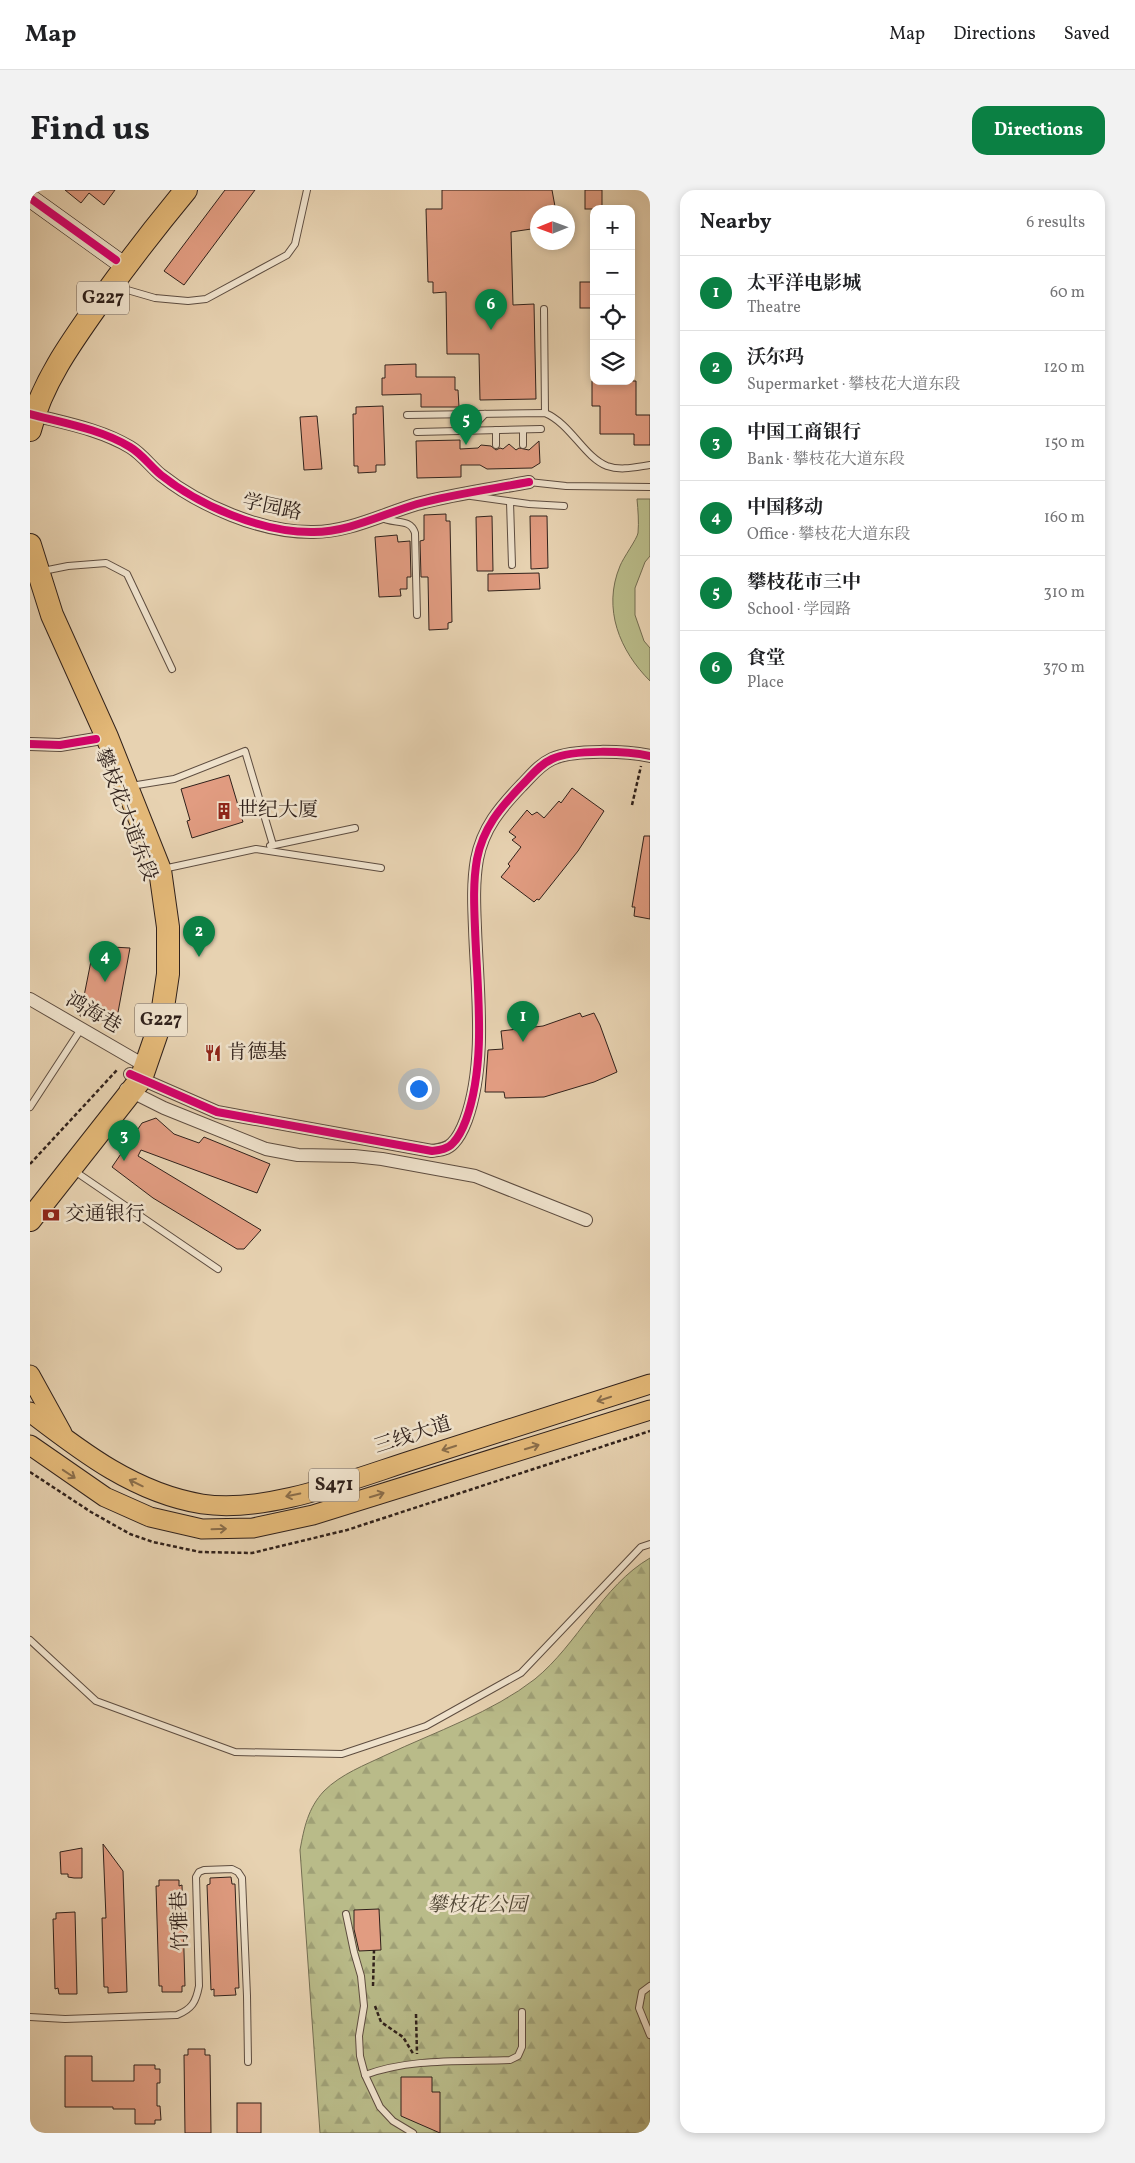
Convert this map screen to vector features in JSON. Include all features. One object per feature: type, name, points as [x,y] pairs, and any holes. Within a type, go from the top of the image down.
[{"type":"highway","name":"G227","points":[[31,414],[47,362],[75,317],[116,260],[174,190]]},
{"type":"highway","name":"G227","points":[[31,414],[56,368],[109,284],[186,190]]},
{"type":"highway","name":"攀枝花大道东段","points":[[30,545],[32,576],[42,616],[96,739],[122,788]]},
{"type":"highway","name":"攀枝花大道东段","points":[[30,1220],[132,1075],[151,1017],[158,970],[155,871],[122,788],[107,737],[52,614],[32,576]]},
{"type":"highway","name":"攀枝花大道东段","points":[[30,1202],[132,1075]]},
{"type":"main road","points":[[30,1375],[66,1440]]},
{"type":"main road","name":"三线大道","points":[[30,1412],[66,1440],[116,1473],[158,1493],[203,1504],[251,1505],[314,1491],[650,1384]]},
{"type":"main road","name":"S471","points":[[30,1445],[105,1497],[150,1517],[202,1529],[253,1528],[314,1515],[650,1410]]},
{"type":"street","points":[[30,198],[116,260]]},
{"type":"street","name":"学园路","points":[[31,414],[102,433],[132,448],[162,476],[193,496],[233,517],[286,530],[312,532],[337,530],[418,504],[529,482]]},
{"type":"street","points":[[30,744],[60,745],[96,739]]},
{"type":"street","points":[[132,1075],[217,1112],[432,1151],[444,1149],[453,1143],[462,1130],[472,1104],[477,1068],[478,1016],[474,893],[477,858],[488,825],[498,810],[540,766],[553,758],[586,752],[647,756]]},
{"type":"street","name":"鸿海巷","points":[[30,999],[81,1029],[132,1075]]},
{"type":"street","points":[[132,1075],[180,1115],[266,1149],[298,1155],[354,1156],[382,1159],[474,1176],[586,1220]]},
{"type":"lane","points":[[109,284],[155,298],[188,301],[206,299],[287,255],[295,244],[307,190]]},
{"type":"lane","points":[[544,309],[545,413]]},
{"type":"lane","points":[[407,415],[545,413],[557,418],[593,456],[606,466],[622,469],[650,465]]},
{"type":"lane","points":[[469,431],[485,414]]},
{"type":"lane","points":[[417,432],[541,429]]},
{"type":"lane","points":[[496,430],[496,446]]},
{"type":"lane","points":[[523,430],[523,445]]},
{"type":"lane","name":"学园路","points":[[529,482],[566,486],[650,487]]},
{"type":"lane","points":[[460,495],[510,502],[564,506]]},
{"type":"lane","points":[[510,502],[512,565]]},
{"type":"lane","points":[[379,516],[386,521],[407,522],[413,526],[415,533],[417,615]]},
{"type":"lane","points":[[32,576],[68,566],[106,563],[127,574],[172,669]]},
{"type":"lane","points":[[122,788],[174,779],[245,751],[273,845]]},
{"type":"lane","points":[[155,871],[355,828]]},
{"type":"lane","points":[[256,849],[381,868]]},
{"type":"lane","points":[[30,1107],[81,1029]]},
{"type":"lane","points":[[68,1167],[218,1269]]},
{"type":"lane","points":[[30,1640],[96,1701],[235,1752],[342,1754],[426,1726],[521,1673],[641,1547],[650,1544]]},
{"type":"lane","name":"竹雅巷","points":[[30,2017],[65,2019],[177,2015],[188,2010],[196,2000],[200,1986],[196,1877],[199,1872],[204,1870],[232,1869],[238,1872],[242,1878],[248,2062]]},
{"type":"lane","points":[[346,1914],[361,1976],[364,2006],[358,2036],[360,2056],[365,2075],[380,2107],[393,2121],[413,2133]]},
{"type":"lane","points":[[650,1986],[642,1992],[639,2008],[650,2035]]},
{"type":"lane","points":[[365,2075],[385,2068],[418,2063],[510,2060],[518,2056],[522,2047],[522,2012]]},
{"type":"path","points":[[632,804],[647,756]]},
{"type":"path","points":[[30,1164],[132,1075]]},
{"type":"path","points":[[373,1988],[374,1950]]},
{"type":"path","points":[[374,2004],[381,2022],[403,2037],[418,2063]]},
{"type":"path","points":[[416,2014],[418,2063]]},
{"type":"green space","points":[[637,499],[650,499],[650,556],[645,562],[635,588],[635,615],[644,641],[650,648],[650,681],[639,669],[623,643],[614,613],[615,582],[620,566],[638,533]]},
{"type":"green space","name":"攀枝花公园","points":[[650,1558],[650,2133],[320,2133],[300,1850],[305,1826],[314,1804],[324,1791],[346,1775],[370,1762],[463,1721],[519,1691],[550,1665],[618,1584]]},
{"type":"building","points":[[65,190],[115,190],[104,205],[89,193],[81,203]]},
{"type":"building","points":[[225,190],[255,190],[184,285],[164,271]]},
{"type":"building","points":[[442,190],[552,190],[555,205],[530,205],[530,229],[511,232],[513,305],[534,304],[536,399],[480,400],[479,354],[447,354],[446,292],[433,293],[433,282],[428,282],[426,209],[442,209]]},
{"type":"building","points":[[585,190],[602,190],[602,205],[590,205],[590,209],[585,209]]},
{"type":"building","points":[[580,282],[590,282],[590,308],[580,308]]},
{"type":"building","points":[[416,364],[416,377],[455,377],[455,390],[458,390],[459,407],[421,407],[421,394],[382,395],[382,378],[385,378],[385,365]]},
{"type":"building","points":[[636,381],[636,415],[650,415],[650,445],[634,445],[634,434],[600,434],[600,406],[592,406],[592,385],[635,385]]},
{"type":"building","points":[[383,406],[385,465],[376,465],[376,472],[358,473],[358,466],[354,466],[353,414],[356,414],[356,407]]},
{"type":"building","points":[[317,416],[322,469],[304,470],[300,417]]},
{"type":"building","points":[[460,440],[460,449],[478,448],[481,445],[491,446],[496,450],[503,449],[509,444],[516,450],[519,448],[529,450],[539,441],[540,463],[532,468],[487,469],[480,465],[461,465],[461,477],[417,478],[416,441]]},
{"type":"building","points":[[446,514],[446,521],[450,521],[452,622],[448,623],[448,629],[429,630],[428,577],[421,577],[420,541],[424,540],[424,515]]},
{"type":"building","points":[[492,516],[493,571],[477,571],[476,517]]},
{"type":"building","points":[[530,516],[547,516],[548,568],[531,569]]},
{"type":"building","points":[[397,535],[398,542],[410,541],[411,577],[407,577],[407,589],[400,589],[401,596],[379,597],[375,537]]},
{"type":"building","points":[[539,573],[540,589],[488,591],[488,574]]},
{"type":"building","name":"世纪大厦","points":[[229,775],[243,822],[192,838],[187,821],[190,820],[181,789]]},
{"type":"building","points":[[572,788],[604,811],[578,851],[539,900],[537,899],[534,902],[501,877],[521,847],[512,840],[516,837],[509,832],[527,810],[532,815],[537,812],[544,818],[559,801],[561,803]]},
{"type":"building","points":[[644,836],[650,836],[650,919],[634,916],[635,907],[632,907]]},
{"type":"building","points":[[94,946],[130,948],[116,1023],[80,1016]]},
{"type":"building","points":[[580,1013],[582,1017],[594,1013],[617,1072],[594,1082],[544,1097],[505,1098],[504,1092],[485,1092],[488,1050],[503,1049],[501,1031],[543,1026]]},
{"type":"building","points":[[156,1118],[174,1134],[199,1143],[204,1137],[270,1164],[257,1193],[141,1150],[138,1156],[261,1230],[244,1249],[237,1249],[153,1198],[112,1167],[142,1123]]},
{"type":"building","points":[[103,1844],[123,1871],[127,1992],[108,1993],[108,1987],[104,1987],[102,1918],[106,1918]]},
{"type":"building","points":[[82,1848],[82,1878],[68,1877],[68,1874],[61,1874],[60,1852]]},
{"type":"building","points":[[231,1877],[232,1884],[235,1884],[239,1988],[235,1988],[236,1995],[214,1996],[214,1989],[211,1990],[207,1885],[210,1884],[210,1878]]},
{"type":"building","points":[[159,1880],[179,1880],[179,1886],[182,1885],[185,1986],[182,1986],[182,1992],[162,1992],[162,1986],[159,1986],[156,1886],[159,1886]]},
{"type":"building","points":[[379,1909],[381,1950],[359,1951],[354,1929],[354,1910]]},
{"type":"building","points":[[75,1912],[77,1994],[59,1994],[58,1988],[55,1989],[53,1919],[56,1919],[56,1913]]},
{"type":"building","points":[[188,2049],[205,2049],[205,2055],[210,2055],[211,2133],[185,2133],[184,2055],[188,2055]]},
{"type":"building","points":[[65,2056],[92,2056],[92,2081],[134,2081],[134,2065],[155,2065],[155,2069],[160,2069],[160,2083],[157,2083],[157,2106],[160,2106],[161,2120],[155,2120],[155,2124],[135,2124],[135,2109],[65,2107]]},
{"type":"building","points":[[401,2077],[432,2077],[432,2092],[440,2092],[440,2133],[401,2116]]},
{"type":"building","points":[[237,2103],[261,2103],[261,2133],[237,2133]]},
{"type":"cycle path","points":[[30,198],[116,260]]},
{"type":"cycle path","points":[[30,414],[82,427],[118,441],[134,450],[161,475],[212,507],[252,522],[292,531],[311,532],[338,529],[431,500],[529,482]]},
{"type":"cycle path","points":[[30,744],[60,745],[96,739]]},
{"type":"cycle path","points":[[130,1074],[217,1112],[432,1151],[449,1147],[459,1135],[466,1120],[477,1074],[479,1000],[474,885],[477,859],[488,828],[513,794],[547,761],[561,756],[586,752],[628,753],[650,756]]},
{"type":"place","name":"食堂","points":[[491,330]]},
{"type":"place","name":"攀枝花市三中","points":[[466,445]]},
{"type":"place","name":"世纪大厦","points":[[224,811]]},
{"type":"place","name":"沃尔玛","points":[[199,957]]},
{"type":"place","name":"中国移动","points":[[105,982]]},
{"type":"place","name":"太平洋电影城","points":[[523,1042]]},
{"type":"place","name":"肯德基","points":[[213,1053]]},
{"type":"place","name":"中国工商银行","points":[[124,1161]]},
{"type":"place","name":"交通银行","points":[[51,1215]]}]
